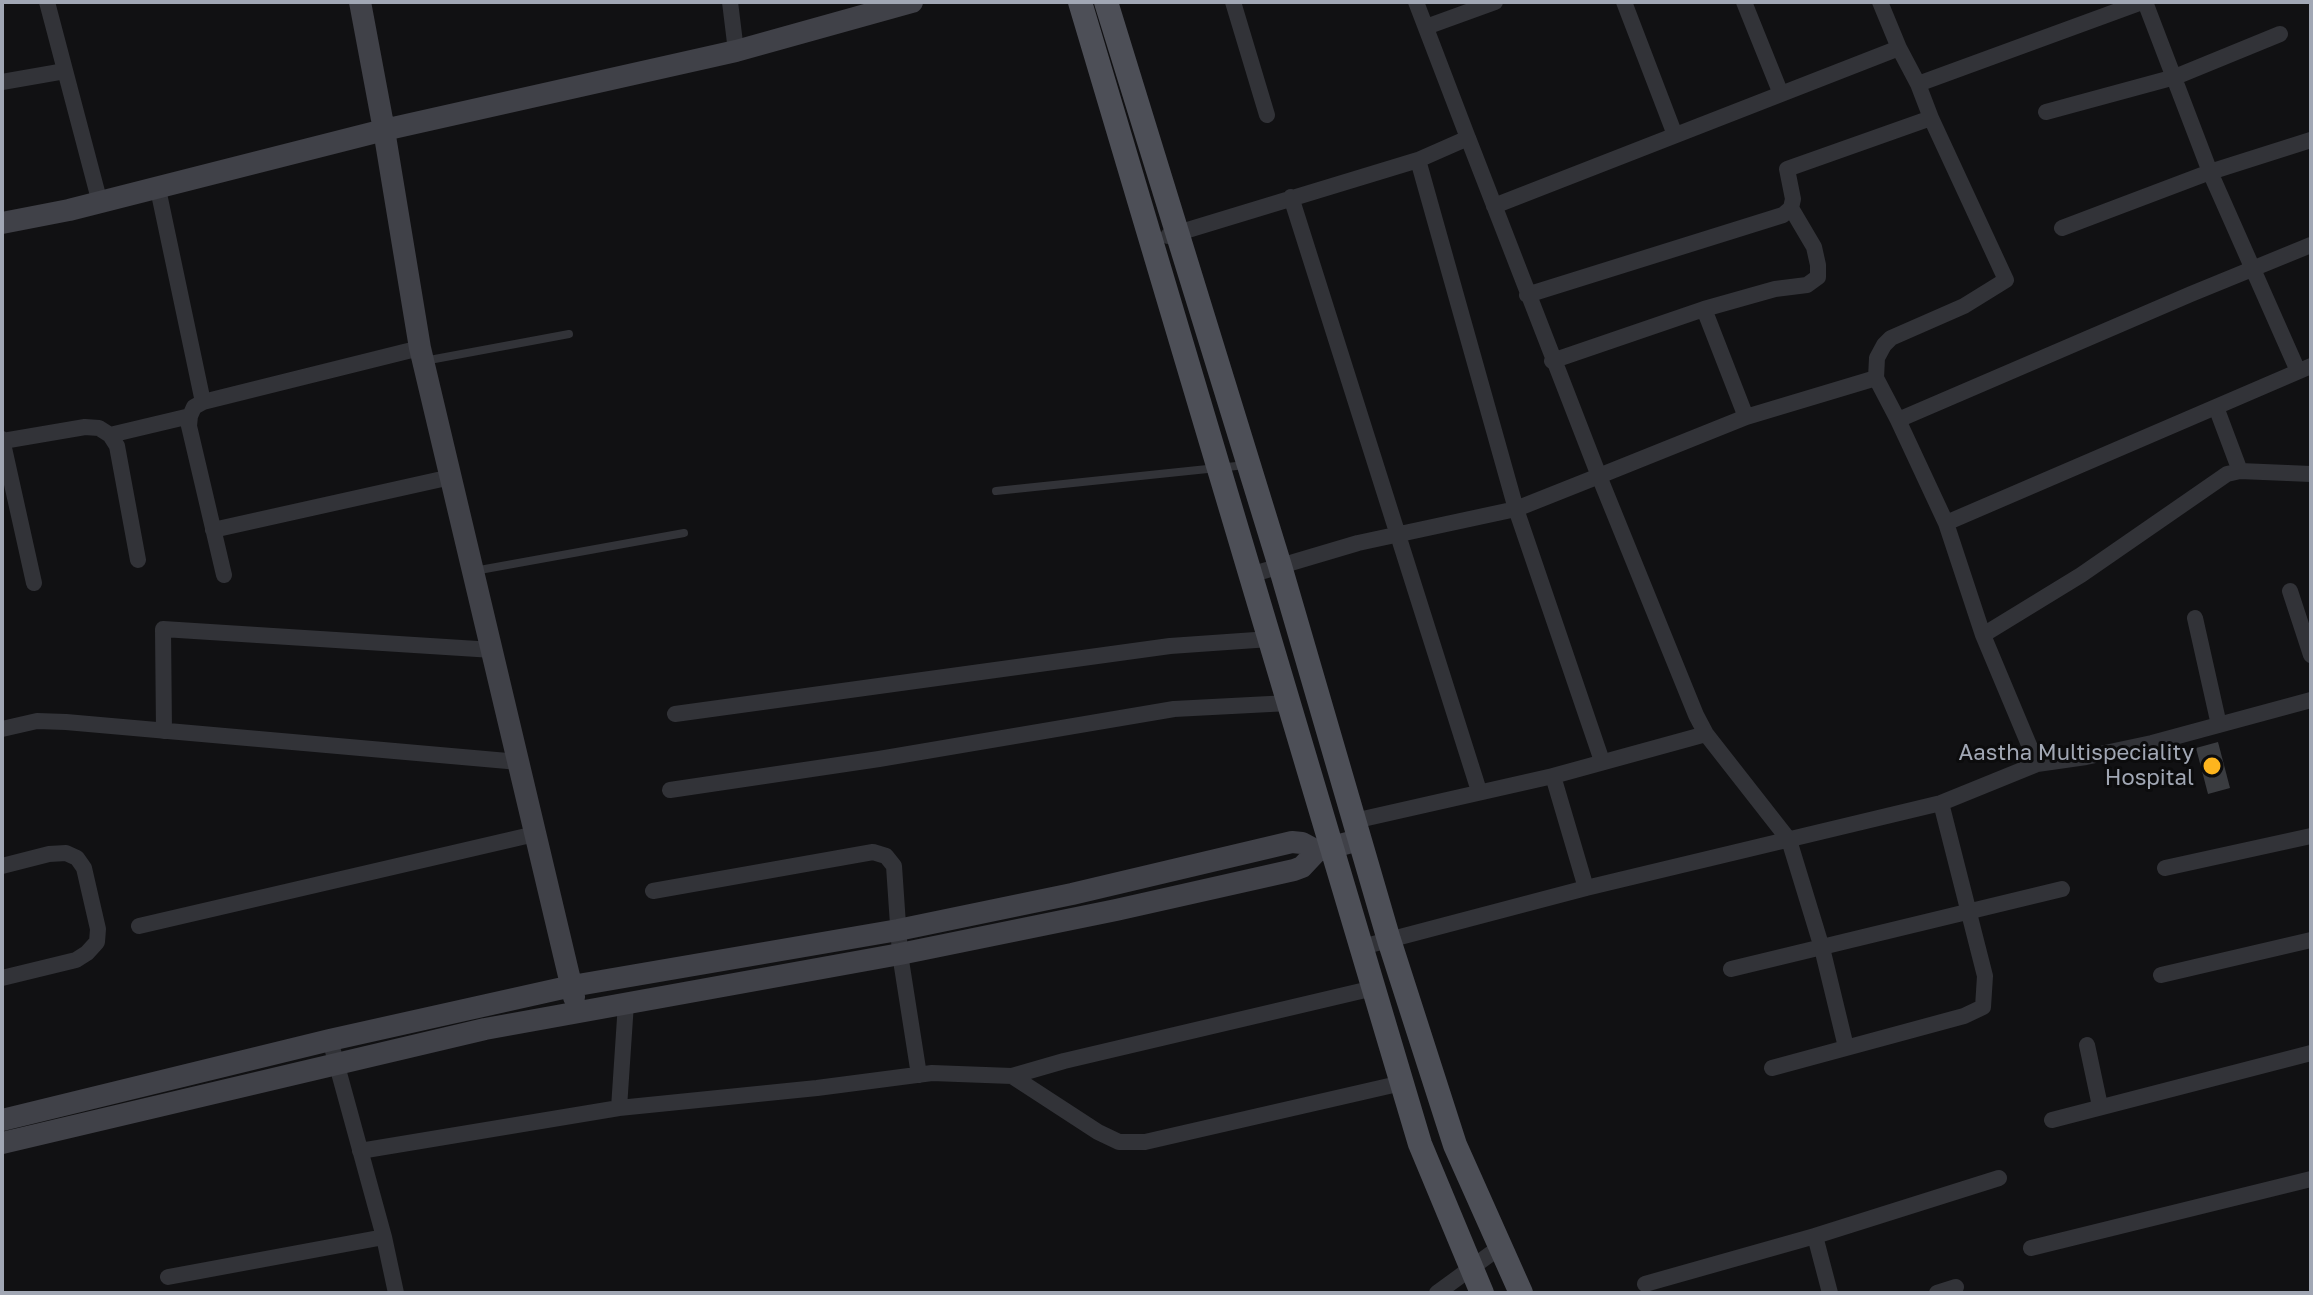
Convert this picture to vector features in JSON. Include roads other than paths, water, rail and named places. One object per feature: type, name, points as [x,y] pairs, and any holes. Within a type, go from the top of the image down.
[{"type":"main road","points":[[1080,2],[1289,703],[1325,849],[1362,947],[1420,1144],[1482,1292]]},
{"type":"main road","points":[[1106,2],[1280,566],[1389,940],[1455,1145],[1521,1293]]},
{"type":"street","points":[[47,2],[100,203]]},
{"type":"street","points":[[360,2],[422,354],[578,1012]]},
{"type":"street","points":[[730,2],[736,51]]},
{"type":"street","points":[[2,223],[158,189],[384,130],[736,51],[912,2]]},
{"type":"street","points":[[1233,2],[1267,115]]},
{"type":"street","points":[[1416,2],[1552,361],[1696,715],[1706,734],[1789,840],[1822,948],[1846,1047]]},
{"type":"street","points":[[1426,27],[1495,2]]},
{"type":"street","points":[[1624,2],[1675,135]]},
{"type":"street","points":[[1744,2],[1781,94]]},
{"type":"street","points":[[1880,2],[2006,280],[1964,306],[1891,338],[1877,358],[1876,378],[1946,523],[1983,635],[2037,764]]},
{"type":"street","points":[[1918,84],[2143,2],[2210,172],[2304,369],[1946,523]]},
{"type":"street","points":[[2046,112],[2175,77],[2280,34]]},
{"type":"street","points":[[1494,206],[1899,48]]},
{"type":"street","points":[[2,82],[65,71]]},
{"type":"street","points":[[1527,295],[1783,215],[1791,208],[1793,199],[1787,169],[1931,118]]},
{"type":"street","points":[[1151,241],[1418,160],[1468,138]]},
{"type":"street","points":[[2062,228],[2210,172],[2311,140]]},
{"type":"street","points":[[1418,160],[1516,509],[1602,761]]},
{"type":"street","points":[[158,189],[203,402]]},
{"type":"street","points":[[1291,197],[1479,791]]},
{"type":"street","points":[[1552,361],[1704,309],[1775,289],[1807,285],[1818,277],[1814,247],[1791,208]]},
{"type":"street","points":[[1898,420],[2311,245]]},
{"type":"street","points":[[1704,309],[1746,417]]},
{"type":"street","points":[[224,575],[189,426],[194,407],[203,402],[422,354]]},
{"type":"street","points":[[1250,575],[1358,543],[1516,509],[1746,417],[1876,378]]},
{"type":"street","points":[[2216,407],[2240,471]]},
{"type":"street","points":[[110,435],[190,416]]},
{"type":"street","points":[[34,583],[2,440],[85,427],[99,428],[110,435],[117,446],[138,560]]},
{"type":"street","points":[[1983,635],[2081,575],[2213,482],[2240,471],[2311,474]]},
{"type":"street","points":[[213,530],[451,477]]},
{"type":"street","points":[[2290,591],[2311,655]]},
{"type":"street","points":[[2195,618],[2219,725]]},
{"type":"street","points":[[164,731],[163,629],[493,650]]},
{"type":"street","points":[[675,714],[1170,646],[1270,639]]},
{"type":"street","points":[[1362,947],[1586,888],[1941,803],[2037,764],[2152,743],[2311,700]]},
{"type":"street","points":[[670,790],[879,759],[1174,709],[1289,703]]},
{"type":"street","points":[[2,729],[37,721],[519,762]]},
{"type":"street","points":[[2,1143],[485,1029],[900,954],[1294,870],[1356,831],[1479,791],[1553,776],[1706,734]]},
{"type":"street","points":[[1553,776],[1586,888]]},
{"type":"street","points":[[1772,1068],[1964,1016],[1983,1007],[1985,976],[1941,803]]},
{"type":"street","points":[[139,926],[535,834]]},
{"type":"street","points":[[2165,868],[2311,836]]},
{"type":"street","points":[[2,1120],[330,1040],[572,986],[898,930],[1072,894],[1292,842],[1325,849]]},
{"type":"street","points":[[653,891],[873,852],[886,856],[894,866],[900,954],[919,1075]]},
{"type":"street","points":[[2,866],[49,854],[66,853],[77,858],[84,868],[98,929],[97,942],[76,960],[2,978]]},
{"type":"street","points":[[1731,969],[2062,889]]},
{"type":"street","points":[[2161,975],[2311,940]]},
{"type":"street","points":[[360,1151],[619,1108],[919,1075],[972,1073],[1012,1076],[1374,988]]},
{"type":"street","points":[[619,1108],[626,1003]]},
{"type":"street","points":[[330,1040],[384,1237],[396,1293]]},
{"type":"street","points":[[2087,1045],[2100,1106]]},
{"type":"street","points":[[2052,1120],[2311,1053]]},
{"type":"street","points":[[1012,1076],[1098,1132],[1119,1142],[1145,1142],[1402,1083]]},
{"type":"street","points":[[1645,1284],[1815,1236],[1999,1178]]},
{"type":"street","points":[[2031,1248],[2311,1179]]},
{"type":"street","points":[[1815,1236],[1830,1293]]},
{"type":"street","points":[[168,1277],[384,1237]]},
{"type":"street","points":[[1437,1293],[1500,1247]]},
{"type":"street","points":[[1937,1293],[1956,1287]]},
{"type":"lane","points":[[422,354],[569,334]]},
{"type":"lane","points":[[996,491],[1219,470],[1248,464]]},
{"type":"lane","points":[[474,571],[684,533]]},
{"type":"place","name":"Aastha Multispeciality Hospital","points":[[2212,766]]}]
